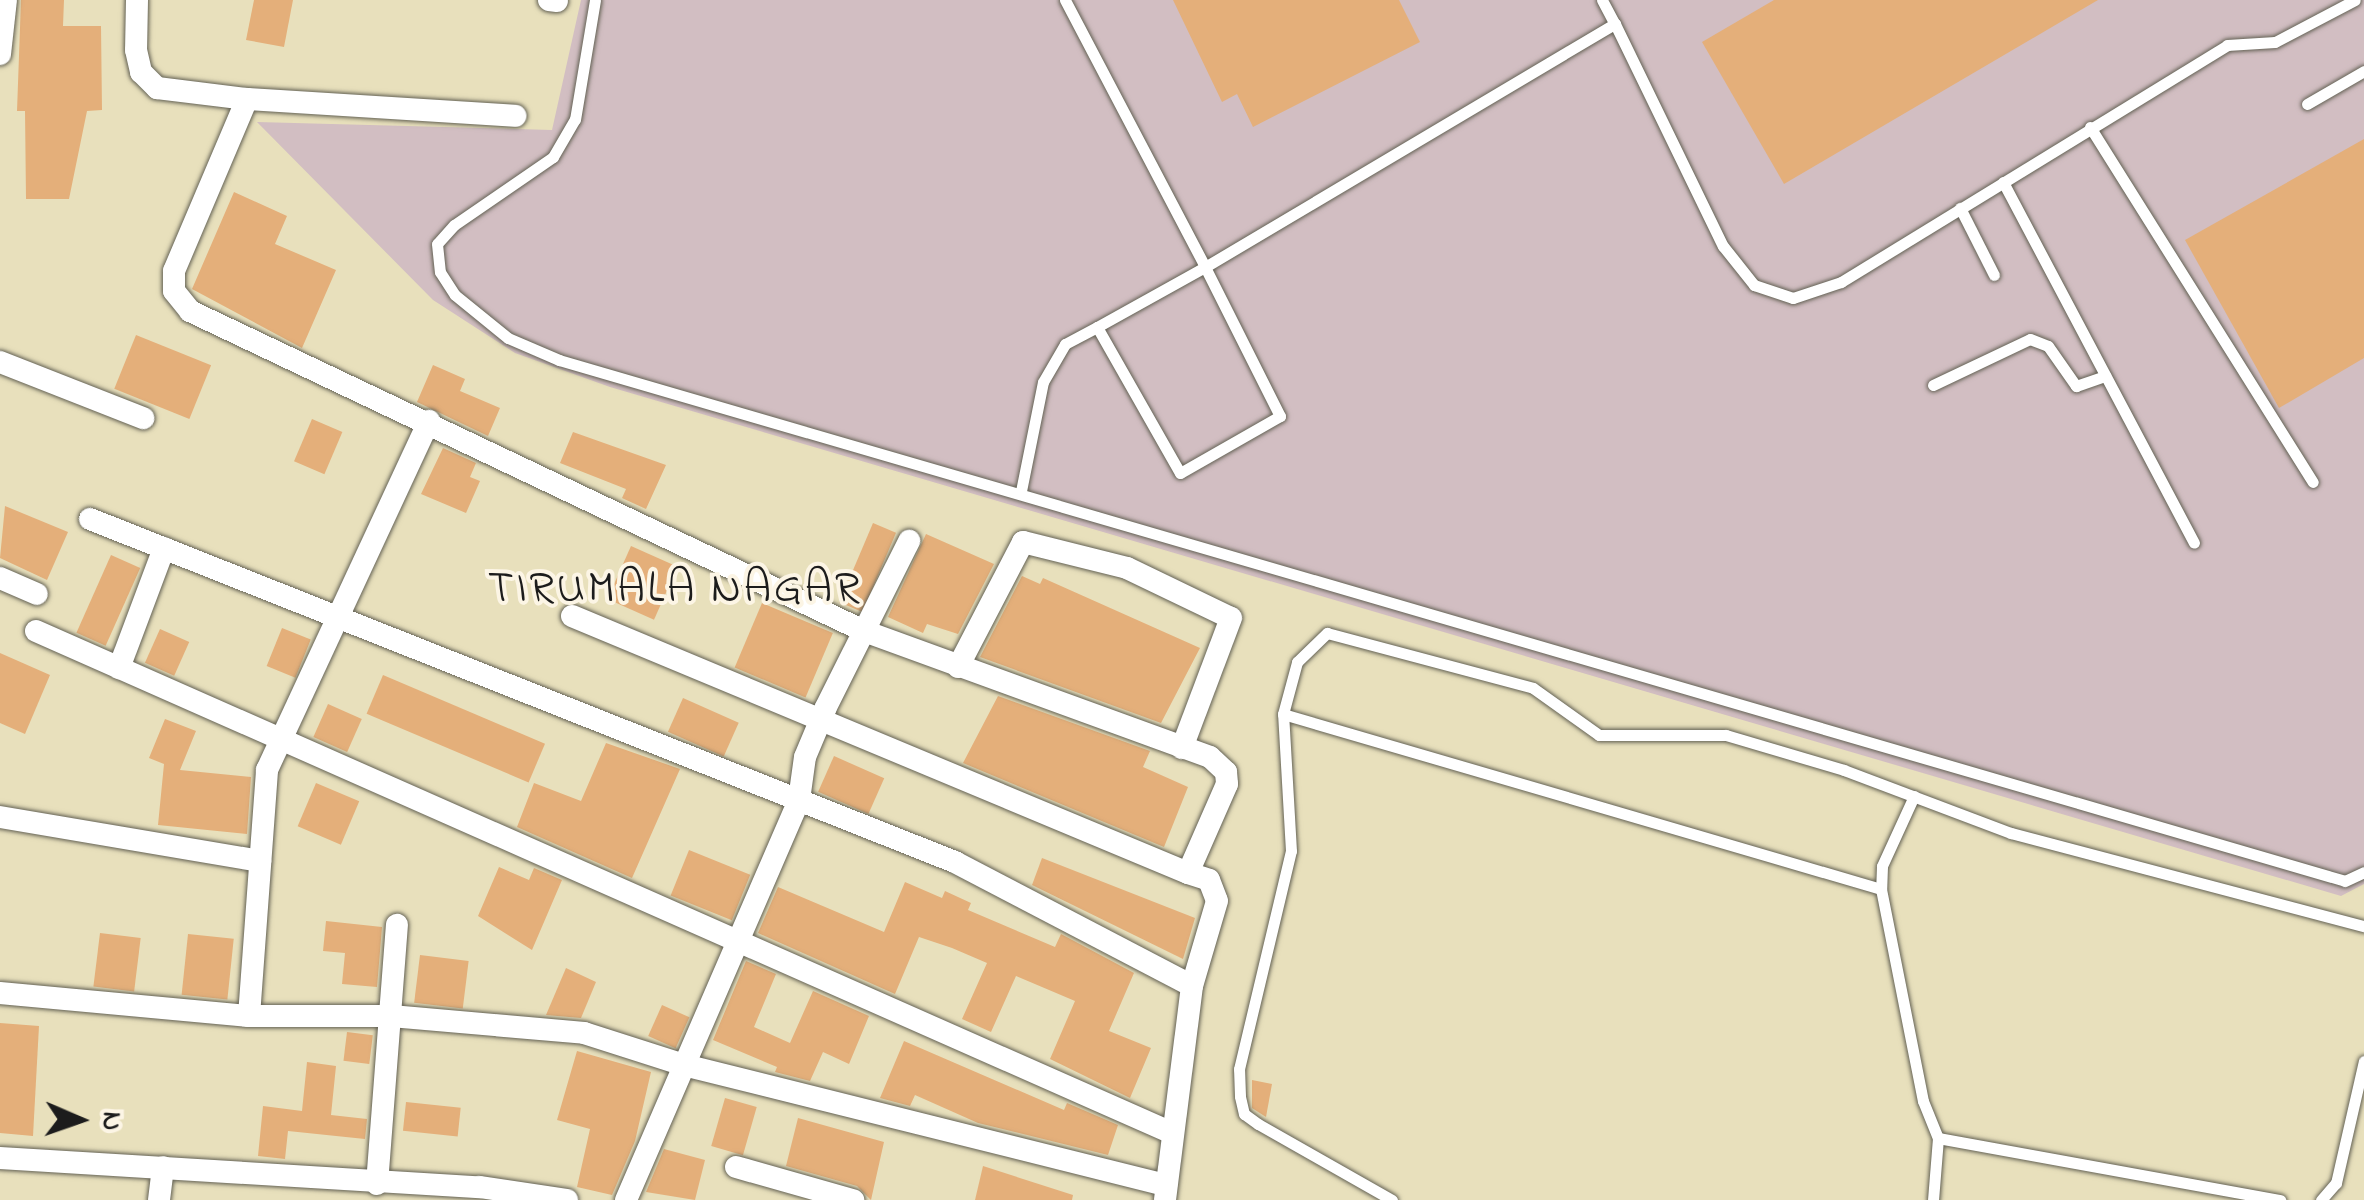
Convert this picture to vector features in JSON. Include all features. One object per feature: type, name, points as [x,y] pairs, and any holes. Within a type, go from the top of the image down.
[{"type":"street","points":[[0,54],[6,0]]},
{"type":"street","points":[[136,0],[141,72],[157,88],[247,100],[515,116]]},
{"type":"street","points":[[549,0],[557,1]]},
{"type":"street","points":[[247,100],[174,270],[174,291],[190,311],[429,421],[864,631],[1218,763],[1227,784],[1188,873]]},
{"type":"street","points":[[0,362],[143,418]]},
{"type":"street","points":[[249,1016],[267,770],[276,740],[342,617],[429,421]]},
{"type":"street","points":[[90,519],[955,862],[1192,986]]},
{"type":"street","points":[[632,1198],[684,1066],[799,800],[819,722],[910,541]]},
{"type":"street","points":[[958,667],[1024,542],[1127,568],[1231,618],[1182,748]]},
{"type":"street","points":[[119,668],[164,548]]},
{"type":"street","points":[[0,578],[37,594]]},
{"type":"street","points":[[0,993],[249,1016],[391,1016],[584,1033],[684,1066],[1166,1192],[1192,986],[1217,892],[1209,880],[819,722],[572,616]]},
{"type":"street","points":[[36,631],[1172,1133]]},
{"type":"street","points":[[0,817],[260,862]]},
{"type":"street","points":[[377,1184],[397,924]]},
{"type":"street","points":[[0,1158],[163,1167],[321,1190],[377,1184],[480,1188],[566,1200]]},
{"type":"street","points":[[159,1200],[163,1167]]},
{"type":"street","points":[[736,1167],[853,1200]]},
{"type":"lane","points":[[594,0],[575,119],[554,157],[454,225],[437,244],[440,272],[454,295],[508,338],[559,360],[1021,491],[2345,882],[2364,872]]},
{"type":"lane","points":[[1065,0],[1280,416],[1180,473],[1097,327]]},
{"type":"lane","points":[[1602,0],[1722,246],[1754,285],[1793,298],[1841,282],[2227,45],[2275,42],[2355,0]]},
{"type":"lane","points":[[1021,491],[1043,382],[1065,344],[1206,267],[1615,24]]},
{"type":"lane","points":[[2307,104],[2364,71]]},
{"type":"lane","points":[[2090,128],[2313,482]]},
{"type":"lane","points":[[2002,182],[2194,544]]},
{"type":"lane","points":[[1960,208],[1994,275]]},
{"type":"lane","points":[[1933,385],[2030,339],[2048,346],[2076,386],[2105,376]]},
{"type":"lane","points":[[1392,1200],[1258,1124],[1244,1114],[1240,1096],[1240,1069],[1291,850],[1283,714],[1308,644],[1327,633],[1354,635],[1533,688],[1599,734],[1705,730],[1914,796],[2010,832],[2364,926]]},
{"type":"lane","points":[[1283,714],[1881,889]]},
{"type":"lane","points":[[1914,796],[1882,866],[1881,889],[1923,1101],[1938,1138],[1933,1200]]},
{"type":"lane","points":[[2321,1200],[2336,1183],[2364,1061]]},
{"type":"lane","points":[[1938,1138],[2280,1200]]},
{"type":"shaded area","points":[[581,0],[2364,0],[2364,884],[2341,896],[610,387],[515,353],[433,300],[257,122],[552,130]]},
{"type":"building","points":[[21,0],[64,0],[63,26],[101,26],[102,110],[87,111],[69,199],[26,199],[25,111],[17,111]]},
{"type":"building","points":[[254,0],[293,0],[284,47],[246,40]]},
{"type":"building","points":[[1173,0],[1399,0],[1420,42],[1253,127],[1237,94],[1222,102]]},
{"type":"building","points":[[1774,0],[2098,0],[1784,184],[1702,42]]},
{"type":"building","points":[[2364,139],[2364,358],[2279,408],[2185,240]]},
{"type":"building","points":[[234,192],[287,216],[275,244],[336,270],[302,348],[192,289]]},
{"type":"building","points":[[136,335],[211,365],[189,419],[114,389]]},
{"type":"building","points":[[433,365],[465,379],[460,391],[500,408],[488,436],[417,402]]},
{"type":"building","points":[[312,419],[342,432],[324,474],[294,461]]},
{"type":"building","points":[[573,432],[666,465],[646,509],[622,498],[626,489],[560,463]]},
{"type":"building","points":[[443,448],[476,463],[470,477],[480,481],[466,513],[421,494]]},
{"type":"building","points":[[5,506],[68,532],[47,580],[0,558]]},
{"type":"building","points":[[873,523],[896,533],[862,612],[839,602]]},
{"type":"building","points":[[926,534],[994,564],[958,634],[927,624],[923,633],[888,617]]},
{"type":"building","points":[[631,546],[678,567],[654,620],[607,599]]},
{"type":"building","points":[[111,555],[140,568],[106,646],[76,633]]},
{"type":"building","points":[[1022,576],[1040,584],[1043,578],[1200,648],[1161,723],[980,657]]},
{"type":"building","points":[[762,603],[833,633],[806,698],[735,667]]},
{"type":"building","points":[[282,628],[311,640],[295,678],[267,666]]},
{"type":"building","points":[[160,629],[189,642],[174,676],[145,663]]},
{"type":"building","points":[[0,653],[50,675],[25,734],[0,723]]},
{"type":"building","points":[[383,675],[545,744],[529,782],[367,714]]},
{"type":"building","points":[[998,696],[1150,751],[1143,767],[1188,787],[1164,847],[963,763]]},
{"type":"building","points":[[683,698],[739,723],[724,757],[668,732]]},
{"type":"building","points":[[328,704],[362,719],[347,752],[313,737]]},
{"type":"building","points":[[165,719],[196,731],[180,770],[251,777],[247,834],[158,825],[164,764],[149,758]]},
{"type":"building","points":[[606,743],[680,769],[632,878],[517,827],[534,783],[581,801]]},
{"type":"building","points":[[834,756],[884,778],[868,814],[818,792]]},
{"type":"building","points":[[316,783],[359,801],[341,845],[298,826]]},
{"type":"building","points":[[689,850],[750,875],[732,920],[671,895]]},
{"type":"building","points":[[1042,858],[1195,918],[1183,959],[1032,885]]},
{"type":"building","points":[[499,867],[529,880],[534,868],[562,880],[532,950],[478,916]]},
{"type":"building","points":[[905,882],[942,898],[945,891],[971,903],[968,910],[1055,947],[1061,934],[1134,973],[1109,1031],[1151,1048],[1130,1098],[1050,1059],[1075,1001],[1016,976],[991,1032],[962,1019],[987,963],[952,948],[919,937],[895,994],[758,933],[778,887],[884,932]]},
{"type":"building","points":[[326,921],[382,927],[377,987],[342,984],[345,953],[323,951]]},
{"type":"building","points":[[100,933],[141,938],[134,992],[93,987]]},
{"type":"building","points":[[188,934],[234,939],[227,999],[182,995]]},
{"type":"building","points":[[420,955],[469,961],[463,1009],[414,1003]]},
{"type":"building","points":[[746,961],[776,974],[754,1027],[790,1043],[813,991],[869,1016],[849,1064],[823,1052],[810,1081],[775,1072],[777,1067],[713,1040]]},
{"type":"building","points":[[566,968],[596,982],[581,1018],[546,1015]]},
{"type":"building","points":[[662,1005],[689,1017],[676,1048],[648,1036]]},
{"type":"building","points":[[0,1023],[39,1026],[33,1136],[0,1133]]},
{"type":"building","points":[[347,1032],[373,1035],[369,1064],[343,1061]]},
{"type":"building","points":[[904,1041],[1064,1110],[1067,1103],[1118,1125],[1108,1155],[978,1123],[915,1095],[910,1106],[880,1098]]},
{"type":"building","points":[[577,1051],[651,1072],[635,1141],[612,1195],[577,1187],[590,1129],[557,1120]]},
{"type":"building","points":[[307,1062],[336,1066],[331,1115],[367,1119],[365,1139],[288,1131],[285,1159],[258,1156],[263,1106],[302,1111]]},
{"type":"building","points":[[1252,1080],[1272,1084],[1266,1117],[1252,1108]]},
{"type":"building","points":[[725,1098],[757,1107],[743,1155],[711,1146]]},
{"type":"building","points":[[406,1102],[461,1108],[458,1137],[403,1131]]},
{"type":"building","points":[[798,1118],[884,1142],[871,1200],[857,1186],[786,1166]]},
{"type":"building","points":[[664,1149],[705,1160],[695,1200],[646,1192]]},
{"type":"building","points":[[983,1166],[1073,1195],[1072,1200],[975,1200]]},
{"type":"district","name":"TIRUMALA NAGAR","points":[[675,591]]}]
